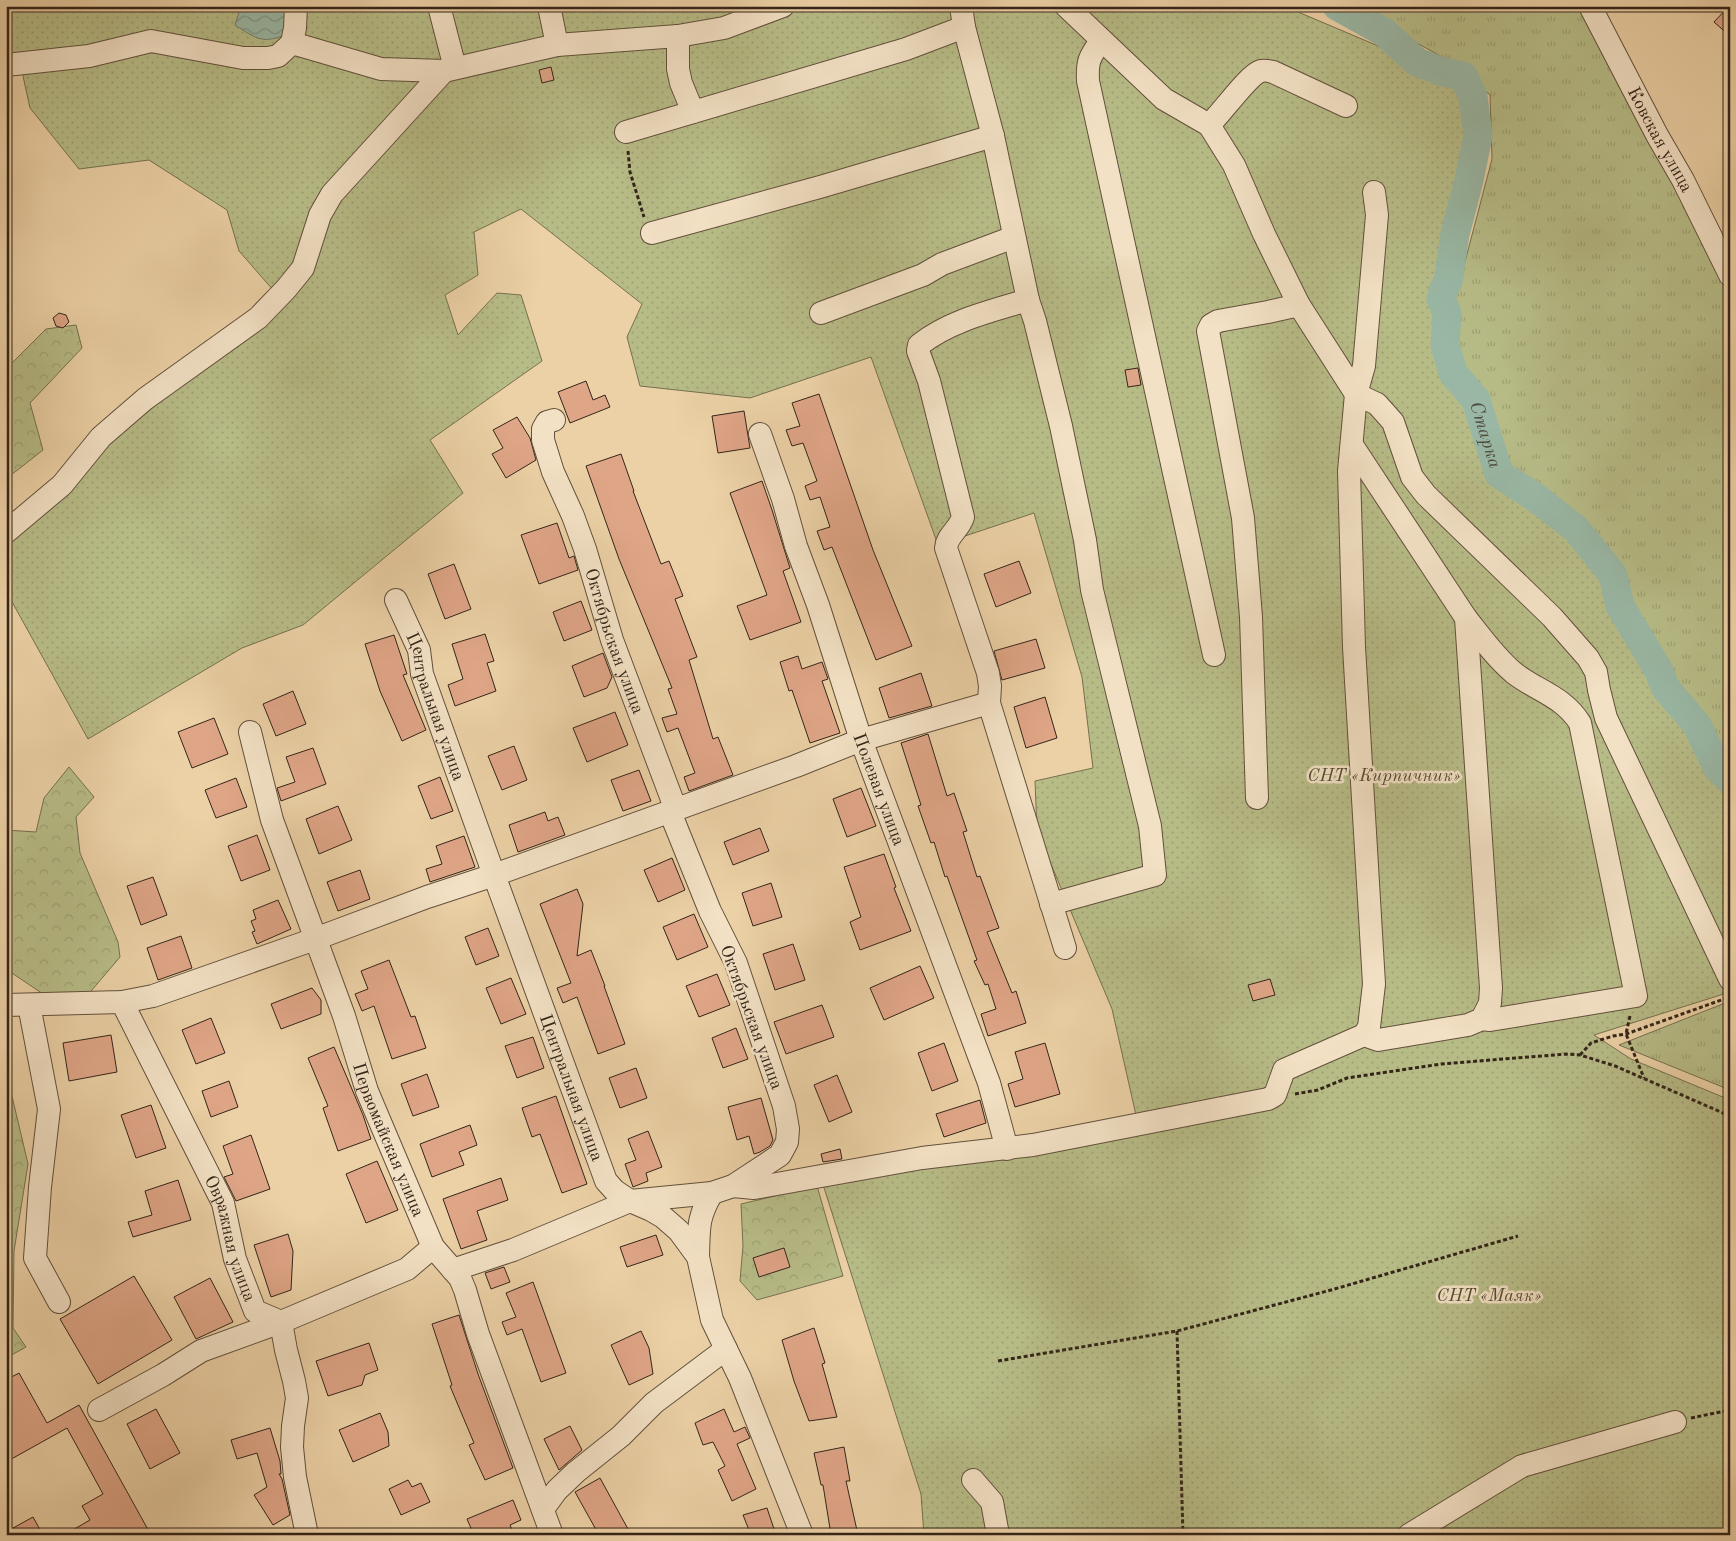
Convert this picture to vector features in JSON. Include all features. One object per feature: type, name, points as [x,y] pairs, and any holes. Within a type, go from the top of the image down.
[{"type":"street","points":[[6,65],[89,56],[151,41],[243,58],[278,56],[292,43],[296,6]]},
{"type":"street","points":[[439,6],[449,70]]},
{"type":"street","points":[[549,6],[557,45]]},
{"type":"street","points":[[292,43],[380,69],[449,70],[557,45],[678,36],[724,28],[783,6]]},
{"type":"street","points":[[1066,6],[1164,99],[1209,125],[1234,165],[1264,234],[1299,305],[1356,394],[1377,404],[1392,422],[1412,477],[1426,495],[1552,617],[1588,658],[1596,672],[1606,718],[1730,979]]},
{"type":"street","name":"Ковская улица","points":[[1590,6],[1657,136],[1683,180],[1730,275]]},
{"type":"street","points":[[626,132],[906,49],[962,17],[993,136],[1028,300],[1061,426],[1085,540],[1092,590],[1150,826],[1155,875],[1051,904]]},
{"type":"street","points":[[678,36],[678,69],[681,83],[693,112]]},
{"type":"street","points":[[1101,41],[1088,61],[1088,81],[1214,654]]},
{"type":"street","points":[[394,69],[422,96]]},
{"type":"street","points":[[6,532],[62,485],[101,437],[144,399],[258,318],[286,289],[303,268],[320,215],[332,194],[422,96],[449,70]]},
{"type":"street","points":[[1209,125],[1252,76],[1263,70],[1273,72],[1346,106]]},
{"type":"street","points":[[652,234],[993,136]]},
{"type":"street","points":[[453,1270],[513,1250],[630,1201],[723,1189],[754,1188],[1006,1145],[1033,1145],[1268,1099],[1275,1095],[1284,1070],[1364,1035],[1369,1027],[1374,984],[1354,647],[1349,471],[1356,394],[1364,366],[1377,215],[1374,192]]},
{"type":"street","points":[[820,313],[923,275],[942,264],[1014,237]]},
{"type":"street","points":[[1028,300],[966,320],[929,337],[919,345],[918,351],[928,381],[963,517],[961,524],[947,541],[946,548],[988,673],[990,686],[989,703],[1065,948]]},
{"type":"street","points":[[1257,798],[1251,617],[1243,518],[1208,331],[1211,325],[1218,321],[1299,305]]},
{"type":"street","name":"Октябрьская улица","points":[[554,420],[547,422],[543,428],[543,440],[553,472],[582,540],[612,640],[673,811],[710,911],[736,963],[784,1106],[788,1128],[787,1142],[780,1155],[723,1189]]},
{"type":"street","name":"Полевая улица","points":[[760,434],[861,740],[989,1083],[1006,1145]]},
{"type":"street","points":[[1352,445],[1466,618],[1496,656],[1515,673],[1564,703],[1574,712],[1580,723],[1636,996],[1490,1020],[1482,1019],[1468,1025],[1378,1040],[1364,1035]]},
{"type":"street","name":"Центральная улица","points":[[396,600],[419,650],[422,674],[606,1181],[615,1191],[630,1201],[651,1210],[679,1231],[698,1257],[712,1320],[740,1378],[802,1535]]},
{"type":"street","points":[[1466,618],[1491,988],[1490,1003],[1482,1019]]},
{"type":"street","points":[[6,1005],[122,1002],[153,996],[673,811],[861,740],[989,703]]},
{"type":"street","name":"Первомайская улица","points":[[250,732],[260,779],[272,820],[344,1016],[367,1091],[433,1247],[460,1278],[478,1334],[552,1535]]},
{"type":"street","name":"Овражная улица","points":[[122,1002],[223,1203],[235,1259],[255,1311],[281,1322]]},
{"type":"street","points":[[29,1005],[50,1108],[40,1187],[35,1258],[59,1302]]},
{"type":"street","points":[[698,1257],[700,1220],[703,1209],[723,1189]]},
{"type":"street","points":[[99,1410],[201,1351],[281,1322],[407,1269],[433,1247]]},
{"type":"street","points":[[281,1322],[297,1398],[292,1426],[292,1447],[295,1477],[307,1535]]},
{"type":"street","points":[[543,1509],[557,1490],[576,1472],[622,1436],[654,1403],[726,1349]]},
{"type":"street","points":[[1409,1535],[1522,1466],[1675,1422]]},
{"type":"street","points":[[973,1480],[992,1502],[998,1535]]},
{"type":"path","points":[[626,132],[630,172],[641,212],[652,234]]},
{"type":"path","points":[[1636,996],[1626,1034],[1644,1078]]},
{"type":"path","points":[[1580,1055],[1591,1043],[1626,1034],[1730,996]]},
{"type":"path","points":[[1275,1095],[1318,1090],[1347,1078],[1442,1064],[1566,1054],[1580,1055],[1615,1066],[1730,1116]]},
{"type":"path","points":[[998,1362],[1177,1331],[1331,1290],[1518,1236]]},
{"type":"path","points":[[1177,1331],[1183,1535]]},
{"type":"path","points":[[1675,1422],[1730,1410]]},
{"type":"green space","name":"СНТ «Кирпичник»","points":[[6,6],[1284,6],[1383,48],[1384,32],[1417,62],[1443,72],[1463,76],[1473,96],[1478,136],[1455,234],[1448,282],[1441,299],[1447,313],[1445,346],[1453,373],[1476,400],[1499,474],[1535,497],[1576,529],[1613,575],[1620,606],[1659,671],[1665,687],[1697,725],[1717,767],[1730,780],[1730,992],[1594,1035],[1631,1059],[1730,1100],[1730,1535],[924,1535],[921,1494],[820,1175],[1138,1124],[1112,1009],[1037,831],[1035,781],[1093,768],[1082,677],[1034,513],[938,545],[871,357],[750,398],[640,386],[627,337],[642,304],[521,209],[474,232],[478,275],[445,295],[458,335],[497,293],[521,295],[542,361],[430,440],[463,493],[303,625],[242,648],[88,739],[6,591],[6,532],[281,299],[239,251],[227,210],[149,160],[79,169],[30,108],[21,67],[6,66]]},
{"type":"green space","points":[[1350,6],[1583,6],[1730,287],[1730,774],[1719,763],[1701,724],[1668,687],[1662,668],[1623,604],[1617,574],[1578,526],[1502,471],[1480,400],[1456,371],[1449,346],[1451,315],[1492,159],[1490,95],[1453,63]]},
{"type":"green space","points":[[76,325],[82,348],[30,403],[43,450],[6,479],[6,369],[46,329]]},
{"type":"green space","points":[[69,767],[94,797],[76,817],[80,853],[118,942],[120,957],[86,997],[46,996],[6,969],[6,830],[36,832],[44,798]]},
{"type":"green space","points":[[1730,1001],[1730,1090],[1619,1045]]},
{"type":"green space","points":[[8,1079],[28,1164],[14,1251],[13,1328],[26,1347],[6,1358],[6,1080]]},
{"type":"green space","points":[[817,1186],[843,1276],[757,1300],[740,1281],[743,1246],[741,1204]]},
{"type":"water","points":[[241,6],[291,6],[289,33],[273,39],[260,39],[249,34],[235,25]]},
{"type":"building","points":[[1730,6],[1730,36],[1714,22]]},
{"type":"building","points":[[551,67],[554,80],[542,83],[539,70]]},
{"type":"building","points":[[59,313],[66,315],[69,322],[63,328],[56,326],[53,318]]},
{"type":"building","points":[[1138,368],[1141,385],[1128,387],[1125,370]]},
{"type":"building","points":[[586,381],[593,400],[605,395],[610,407],[570,423],[558,392]]},
{"type":"building","points":[[819,394],[873,550],[912,646],[876,660],[832,547],[824,550],[817,531],[830,527],[820,497],[810,500],[805,486],[817,481],[803,443],[792,446],[786,430],[800,426],[792,403]]},
{"type":"building","points":[[744,411],[750,448],[718,453],[712,416]]},
{"type":"building","points":[[517,417],[530,438],[536,460],[506,478],[492,454],[503,448],[493,430]]},
{"type":"building","points":[[621,454],[661,564],[669,561],[683,596],[675,599],[697,657],[689,660],[713,739],[718,737],[733,775],[689,791],[684,777],[695,773],[678,728],[667,732],[662,718],[677,714],[668,689],[672,688],[619,559],[586,466]]},
{"type":"building","points":[[762,481],[790,568],[783,571],[801,622],[750,640],[737,606],[767,595],[730,493]]},
{"type":"building","points":[[557,523],[569,558],[574,556],[578,570],[539,584],[521,535]]},
{"type":"building","points":[[1019,561],[1031,593],[996,607],[984,574]]},
{"type":"building","points":[[454,564],[471,609],[445,619],[428,574]]},
{"type":"building","points":[[581,601],[592,630],[564,641],[553,612]]},
{"type":"building","points":[[485,634],[494,661],[487,663],[496,691],[455,706],[448,685],[463,679],[452,644]]},
{"type":"building","points":[[394,635],[407,674],[403,675],[426,730],[402,741],[380,691],[365,644]]},
{"type":"building","points":[[1036,639],[1045,668],[1002,680],[994,651]]},
{"type":"building","points":[[603,653],[612,677],[607,688],[584,697],[572,666]]},
{"type":"building","points":[[798,656],[802,669],[822,662],[828,679],[822,681],[840,733],[810,743],[792,690],[789,691],[780,662]]},
{"type":"building","points":[[921,673],[932,706],[889,718],[879,688]]},
{"type":"building","points":[[293,691],[306,724],[276,736],[263,704]]},
{"type":"building","points":[[1045,697],[1057,738],[1026,748],[1014,707]]},
{"type":"building","points":[[615,712],[628,745],[587,762],[573,728]]},
{"type":"building","points":[[214,718],[228,754],[192,768],[178,732]]},
{"type":"building","points":[[928,734],[947,796],[954,793],[967,831],[963,832],[977,877],[980,876],[999,928],[987,932],[1012,993],[1016,991],[1026,1023],[988,1036],[981,1014],[996,1009],[988,984],[985,985],[974,961],[977,960],[947,876],[945,877],[934,842],[931,843],[918,806],[921,805],[901,743]]},
{"type":"building","points":[[514,746],[527,780],[502,790],[488,756]]},
{"type":"building","points":[[313,748],[326,784],[281,801],[277,788],[295,782],[286,757]]},
{"type":"building","points":[[639,770],[651,801],[623,811],[611,780]]},
{"type":"building","points":[[440,777],[453,811],[431,819],[418,786]]},
{"type":"building","points":[[236,778],[247,807],[216,818],[205,790]]},
{"type":"building","points":[[861,788],[876,826],[847,837],[833,799]]},
{"type":"building","points":[[338,806],[352,840],[319,854],[306,819]]},
{"type":"building","points":[[545,812],[548,821],[558,817],[565,835],[518,852],[509,825]]},
{"type":"building","points":[[760,828],[769,851],[733,865],[724,842]]},
{"type":"building","points":[[257,835],[270,870],[241,881],[228,846]]},
{"type":"building","points":[[464,836],[475,867],[430,882],[426,869],[442,864],[436,846]]},
{"type":"building","points":[[884,854],[896,887],[894,888],[911,931],[860,950],[850,922],[861,917],[844,867]]},
{"type":"building","points":[[672,858],[685,890],[658,902],[644,870]]},
{"type":"building","points":[[360,870],[370,899],[338,911],[327,882]]},
{"type":"building","points":[[153,877],[167,915],[141,925],[127,886]]},
{"type":"building","points":[[771,883],[782,917],[753,926],[742,893]]},
{"type":"building","points":[[577,889],[583,904],[577,956],[591,950],[625,1044],[598,1054],[577,997],[563,1003],[557,988],[571,983],[540,904]]},
{"type":"building","points":[[278,900],[291,929],[257,944],[252,932],[255,931],[251,921],[256,919],[253,910]]},
{"type":"building","points":[[694,914],[708,947],[677,960],[663,927]]},
{"type":"building","points":[[488,928],[499,956],[476,965],[465,937]]},
{"type":"building","points":[[181,936],[192,968],[158,980],[147,948]]},
{"type":"building","points":[[793,944],[805,980],[775,990],[763,954]]},
{"type":"building","points":[[389,960],[411,1017],[415,1016],[426,1048],[392,1059],[374,1006],[362,1011],[355,994],[368,989],[361,971]]},
{"type":"building","points":[[920,966],[934,998],[884,1020],[870,988]]},
{"type":"building","points":[[717,974],[730,1005],[699,1017],[686,986]]},
{"type":"building","points":[[511,978],[526,1014],[501,1024],[486,988]]},
{"type":"building","points":[[1270,979],[1275,995],[1253,1001],[1248,985]]},
{"type":"building","points":[[312,988],[321,1000],[321,1014],[281,1029],[271,1004]]},
{"type":"building","points":[[822,1005],[834,1037],[786,1054],[774,1022]]},
{"type":"building","points":[[211,1018],[225,1053],[196,1064],[182,1030]]},
{"type":"building","points":[[736,1028],[748,1059],[723,1068],[712,1038]]},
{"type":"building","points":[[111,1035],[117,1072],[69,1081],[63,1043]]},
{"type":"building","points":[[533,1037],[544,1068],[517,1078],[505,1046]]},
{"type":"building","points":[[944,1043],[958,1081],[932,1091],[918,1053]]},
{"type":"building","points":[[1045,1043],[1060,1094],[1015,1107],[1008,1084],[1023,1079],[1015,1052]]},
{"type":"building","points":[[334,1047],[363,1115],[371,1139],[338,1151],[323,1108],[328,1106],[308,1058]]},
{"type":"building","points":[[636,1068],[647,1098],[620,1108],[609,1078]]},
{"type":"building","points":[[427,1074],[439,1107],[413,1116],[401,1084]]},
{"type":"building","points":[[837,1075],[852,1112],[829,1122],[814,1085]]},
{"type":"building","points":[[229,1081],[238,1107],[211,1117],[202,1091]]},
{"type":"building","points":[[556,1096],[587,1184],[562,1193],[540,1134],[532,1137],[522,1108]]},
{"type":"building","points":[[761,1098],[773,1140],[770,1146],[754,1154],[749,1136],[737,1140],[728,1107]]},
{"type":"building","points":[[980,1100],[986,1123],[944,1137],[936,1114]]},
{"type":"building","points":[[151,1105],[166,1148],[136,1158],[121,1115]]},
{"type":"building","points":[[470,1125],[477,1145],[459,1152],[464,1165],[432,1177],[420,1144]]},
{"type":"building","points":[[648,1131],[662,1167],[646,1173],[648,1181],[633,1187],[625,1164],[636,1160],[628,1139]]},
{"type":"building","points":[[251,1135],[270,1189],[236,1201],[224,1177],[233,1174],[223,1146]]},
{"type":"building","points":[[840,1149],[842,1159],[823,1162],[821,1154]]},
{"type":"building","points":[[377,1161],[398,1210],[366,1223],[346,1174]]},
{"type":"building","points":[[501,1178],[508,1200],[477,1211],[487,1240],[461,1249],[443,1199]]},
{"type":"building","points":[[178,1180],[191,1220],[133,1237],[128,1222],[152,1215],[145,1191]]},
{"type":"building","points":[[288,1234],[293,1251],[291,1290],[271,1297],[254,1245]]},
{"type":"building","points":[[656,1235],[663,1255],[627,1267],[620,1247]]},
{"type":"building","points":[[784,1248],[790,1267],[759,1277],[753,1258]]},
{"type":"building","points":[[504,1267],[510,1282],[491,1289],[485,1273]]},
{"type":"building","points":[[134,1276],[172,1340],[98,1384],[60,1319]]},
{"type":"building","points":[[210,1278],[233,1322],[196,1339],[174,1297]]},
{"type":"building","points":[[533,1282],[566,1373],[541,1382],[522,1329],[507,1335],[502,1322],[516,1317],[506,1293]]},
{"type":"building","points":[[459,1315],[478,1374],[513,1468],[485,1480],[469,1445],[474,1443],[450,1386],[452,1385],[432,1324]]},
{"type":"building","points":[[814,1328],[825,1363],[822,1364],[837,1417],[809,1421],[794,1381],[782,1340]]},
{"type":"building","points":[[641,1331],[649,1348],[653,1374],[629,1385],[611,1345]]},
{"type":"building","points":[[369,1343],[378,1370],[365,1375],[362,1385],[328,1396],[316,1361]]},
{"type":"building","points":[[19,1373],[47,1423],[79,1405],[151,1535],[64,1535],[90,1520],[82,1506],[103,1494],[67,1428],[6,1462],[6,1380]]},
{"type":"building","points":[[156,1409],[180,1453],[150,1469],[127,1424]]},
{"type":"building","points":[[724,1409],[734,1432],[745,1427],[750,1438],[737,1444],[756,1489],[732,1501],[718,1470],[725,1466],[713,1442],[703,1445],[695,1423]]},
{"type":"building","points":[[380,1413],[388,1432],[389,1446],[353,1462],[339,1430]]},
{"type":"building","points":[[570,1426],[582,1450],[559,1470],[544,1439]]},
{"type":"building","points":[[270,1428],[280,1461],[281,1474],[279,1474],[282,1479],[290,1515],[273,1525],[254,1495],[267,1487],[257,1453],[237,1459],[231,1440]]},
{"type":"building","points":[[844,1447],[850,1481],[846,1481],[858,1535],[831,1535],[823,1485],[821,1485],[814,1453]]},
{"type":"building","points":[[600,1478],[628,1529],[615,1535],[599,1535],[575,1492]]},
{"type":"building","points":[[408,1480],[412,1487],[421,1483],[430,1502],[401,1515],[389,1489]]},
{"type":"building","points":[[513,1500],[521,1520],[510,1525],[514,1535],[474,1535],[467,1519]]},
{"type":"building","points":[[767,1508],[775,1532],[768,1535],[751,1535],[743,1515]]},
{"type":"building","points":[[33,1517],[43,1535],[6,1535],[6,1532]]},
{"type":"waterway","name":"Старка","points":[[1337,6],[1384,32],[1417,62],[1443,72],[1463,76],[1473,96],[1478,136],[1455,234],[1448,282],[1441,299],[1447,313],[1445,345],[1453,373],[1476,400],[1499,474],[1535,497],[1576,529],[1613,575],[1620,606],[1659,671],[1665,687],[1697,725],[1717,767],[1730,780]]},
{"type":"park label","name":"СНТ «Маяк»","points":[[1489,1295]]}]
